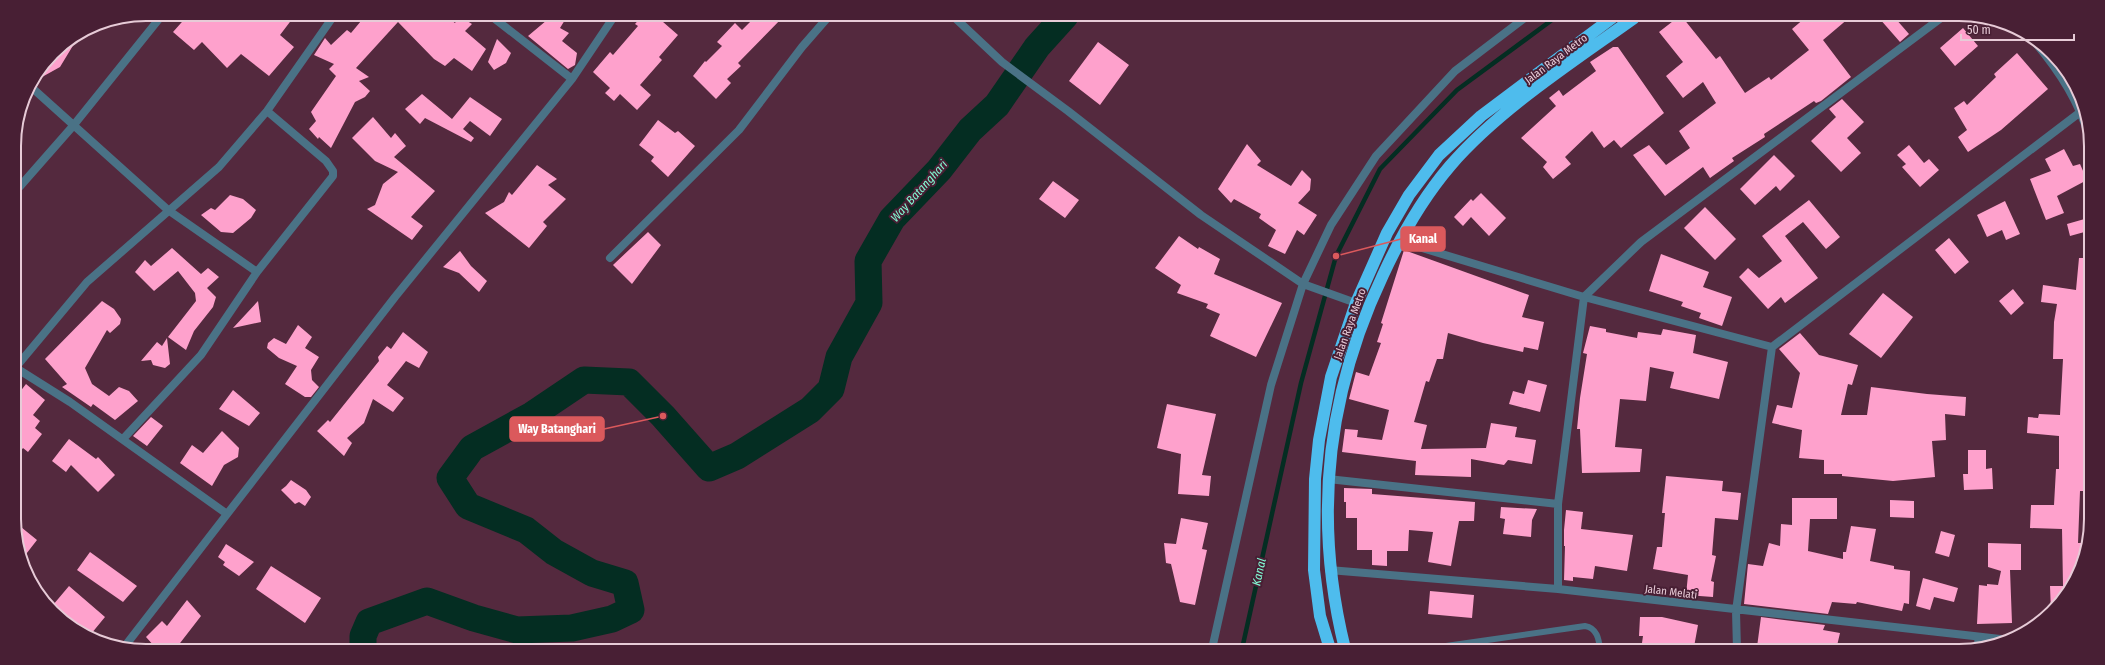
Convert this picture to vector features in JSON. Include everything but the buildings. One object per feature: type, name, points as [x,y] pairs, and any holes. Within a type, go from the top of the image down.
[{"type":"highway","points":[[1328,644],[1320,616],[1314,570],[1314,479],[1319,440],[1331,377],[1356,303],[1387,234],[1409,195],[1439,155],[1481,116],[1609,21]]},
{"type":"highway","points":[[1611,21],[1616,31]]},
{"type":"highway","name":"Jalan Raya Metro","points":[[1344,644],[1336,612],[1329,570],[1328,479],[1331,441],[1344,381],[1368,306],[1399,241],[1421,202],[1451,165],[1491,126],[1543,84],[1630,21]]},
{"type":"street","points":[[21,185],[73,126],[157,21]]},
{"type":"street","points":[[21,362],[87,282],[218,167],[267,111],[330,21]]},
{"type":"street","points":[[498,21],[572,79]]},
{"type":"street","points":[[127,643],[395,297],[572,79],[611,21]]},
{"type":"street","points":[[610,258],[739,130],[802,46],[824,21]]},
{"type":"street","points":[[958,21],[1002,62],[1034,88],[1068,110],[1201,215],[1303,284],[1356,303]]},
{"type":"street","points":[[1213,644],[1271,385],[1303,284],[1331,225],[1376,156],[1455,71],[1521,21]]},
{"type":"street","points":[[1558,589],[1558,504],[1584,297],[1641,242],[1937,21]]},
{"type":"street","points":[[2051,61],[2073,96]]},
{"type":"street","points":[[34,90],[168,210],[257,272]]},
{"type":"street","points":[[123,440],[201,355],[257,272],[329,182],[334,171],[326,161],[267,111]]},
{"type":"street","points":[[1737,644],[1736,611],[1772,347],[2079,112]]},
{"type":"street","points":[[1399,241],[1584,297],[1772,347]]},
{"type":"street","points":[[21,371],[70,402],[227,514]]},
{"type":"street","points":[[1328,479],[1558,504]]},
{"type":"street","name":"Jalan Melati","points":[[1329,570],[1558,589],[1736,611],[1994,639]]},
{"type":"street","points":[[1978,643],[1979,637]]},
{"type":"lane","points":[[1465,644],[1585,626],[1592,628],[1597,634],[1599,644]]},
{"type":"waterway","name":"Way Batanghari","points":[[363,644],[363,636],[369,622],[427,601],[474,618],[517,630],[572,628],[612,619],[631,610],[625,583],[592,573],[554,552],[526,530],[468,506],[450,478],[472,448],[532,415],[584,380],[629,382],[663,416],[709,468],[737,456],[810,410],[831,389],[839,357],[869,303],[868,261],[892,219],[939,170],[970,130],[997,105],[1037,47],[1060,21]]},
{"type":"waterway","name":"Kanal","points":[[1243,644],[1301,383],[1336,256],[1380,169],[1457,90],[1551,21]]},
{"type":"place","name":"Kanal","points":[[1336,256]]},
{"type":"place","name":"Way Batanghari","points":[[663,416]]}]
